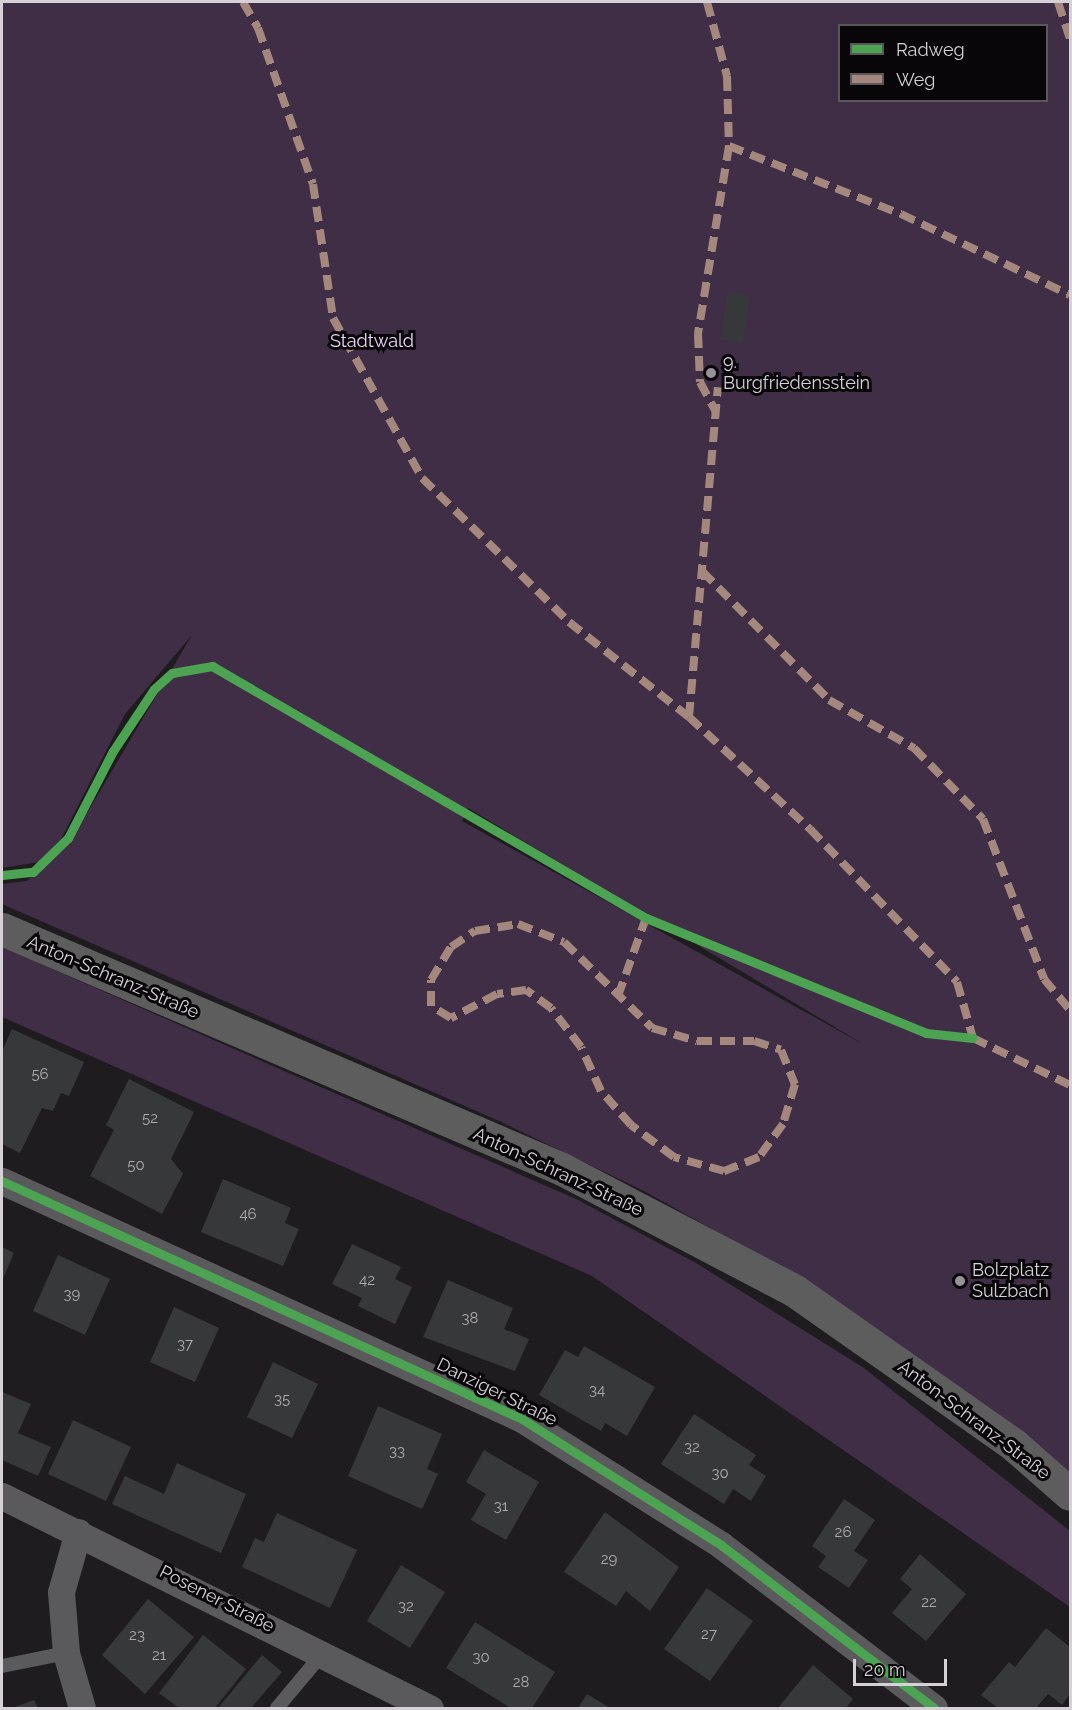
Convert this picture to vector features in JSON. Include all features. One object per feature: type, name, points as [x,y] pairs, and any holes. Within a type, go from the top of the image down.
[{"type":"main road","name":"Anton-Schranz-Straße","points":[[2,929],[562,1170],[795,1291],[1014,1445],[1071,1494]]},
{"type":"street","name":"Danziger Straße","points":[[2,1181],[522,1419],[721,1545],[827,1621],[934,1708]]},
{"type":"street","name":"Posener Straße","points":[[2,1496],[430,1708]]},
{"type":"street","points":[[78,1532],[61,1592],[66,1653],[82,1708]]},
{"type":"lane","points":[[2,1666],[66,1653]]},
{"type":"lane","points":[[276,1708],[323,1653]]},
{"type":"green space","name":"Stadtwald","points":[[2,2],[1070,2],[1070,1472],[792,1274],[646,1192],[497,1120],[2,904],[2,884],[27,881],[70,842],[192,635],[125,714],[61,839],[39,862],[2,868]],"holes":[[[468,808],[860,1042],[462,821]]]},
{"type":"green space","points":[[2,947],[576,1199],[696,1263],[864,1368],[1070,1531],[1070,1607],[592,1276],[2,1017]]},
{"type":"building","points":[[728,292],[750,296],[743,343],[720,339]]},
{"type":"building","points":[[12,1029],[84,1062],[69,1096],[61,1093],[53,1111],[42,1108],[20,1153],[2,1144],[2,1051]]},
{"type":"building","points":[[129,1079],[194,1112],[171,1159],[183,1174],[162,1214],[90,1176],[114,1130],[106,1125]]},
{"type":"building","points":[[223,1179],[291,1208],[285,1223],[299,1229],[283,1266],[201,1232]]},
{"type":"building","points":[[352,1244],[401,1267],[395,1279],[412,1287],[395,1324],[358,1306],[362,1298],[332,1284]]},
{"type":"building","points":[[2,1247],[14,1253],[2,1281]]},
{"type":"building","points":[[58,1255],[110,1279],[85,1335],[33,1311]]},
{"type":"building","points":[[448,1280],[513,1308],[504,1329],[529,1339],[515,1371],[423,1337]]},
{"type":"building","points":[[174,1307],[219,1328],[195,1382],[150,1362]]},
{"type":"building","points":[[584,1346],[655,1387],[627,1436],[605,1423],[601,1431],[539,1395],[565,1350],[578,1357]]},
{"type":"building","points":[[273,1362],[318,1384],[292,1438],[247,1417]]},
{"type":"building","points":[[2,1392],[31,1404],[18,1433],[51,1447],[38,1476],[2,1460]]},
{"type":"building","points":[[378,1406],[442,1434],[427,1469],[438,1474],[422,1509],[348,1476]]},
{"type":"building","points":[[694,1414],[756,1455],[749,1465],[766,1476],[751,1501],[733,1489],[724,1504],[661,1464]]},
{"type":"building","points":[[73,1420],[131,1447],[106,1501],[48,1474]]},
{"type":"building","points":[[484,1450],[539,1482],[506,1540],[471,1520],[486,1494],[466,1482]]},
{"type":"building","points":[[177,1463],[246,1494],[221,1553],[112,1504],[125,1476],[164,1494]]},
{"type":"building","points":[[844,1499],[875,1520],[854,1551],[868,1560],[849,1588],[818,1567],[826,1556],[812,1546]]},
{"type":"building","points":[[605,1512],[679,1567],[650,1611],[626,1591],[616,1606],[564,1572]]},
{"type":"building","points":[[277,1513],[357,1550],[330,1608],[242,1567],[255,1538],[264,1542]]},
{"type":"building","points":[[920,1554],[966,1594],[926,1641],[892,1613],[912,1589],[900,1579]]},
{"type":"building","points":[[401,1565],[445,1592],[410,1648],[367,1621]]},
{"type":"building","points":[[707,1588],[753,1621],[710,1681],[664,1649]]},
{"type":"building","points":[[148,1599],[194,1637],[145,1694],[102,1655]]},
{"type":"building","points":[[475,1622],[555,1672],[532,1708],[511,1708],[446,1668]]},
{"type":"building","points":[[1046,1628],[1070,1647],[1070,1694],[1062,1705],[1048,1694],[1036,1708],[998,1708],[981,1695],[1009,1662],[1015,1667]]},
{"type":"building","points":[[203,1635],[246,1669],[215,1708],[179,1708],[159,1693]]},
{"type":"building","points":[[262,1655],[282,1672],[251,1708],[218,1708]]},
{"type":"building","points":[[813,1665],[853,1699],[846,1708],[778,1708]]},
{"type":"building","points":[[587,1694],[610,1708],[578,1708]]},
{"type":"building","points":[[34,1700],[38,1708],[12,1708]]},
{"type":"marked path","points":[[243,2],[258,28],[313,184],[333,318],[422,478],[569,622],[689,717],[810,829],[957,982],[973,1038],[1070,1085]]},
{"type":"marked path","points":[[707,2],[727,76],[729,146],[698,333],[700,382],[716,412]]},
{"type":"marked path","points":[[1058,2],[1070,39]]},
{"type":"marked path","points":[[729,146],[901,214],[1070,295]]},
{"type":"marked path","points":[[689,717],[718,387]]},
{"type":"marked path","points":[[702,571],[829,700],[914,748],[983,819],[1044,979],[1070,1010]]},
{"type":"marked path","points":[[618,996],[646,918]]},
{"type":"marked path","points":[[518,924],[564,942],[652,1028],[697,1041],[754,1041],[781,1050],[795,1084],[783,1124],[759,1157],[724,1171],[674,1157],[631,1125],[601,1091],[581,1047],[551,1008],[526,990],[497,994],[451,1018],[431,1006],[431,980],[451,947],[475,931],[518,924]]},
{"type":"cycle path","points":[[2,875],[33,872],[68,838],[113,751],[154,689],[172,673],[212,666],[646,918],[926,1033],[973,1038]]},
{"type":"cycle path","points":[[2,1181],[522,1419],[721,1545],[934,1708]]},
{"type":"place","name":"9. Burgfriedensstein","points":[[711,373]]},
{"type":"place","name":"Bolzplatz Sulzbach","points":[[960,1281]]}]
